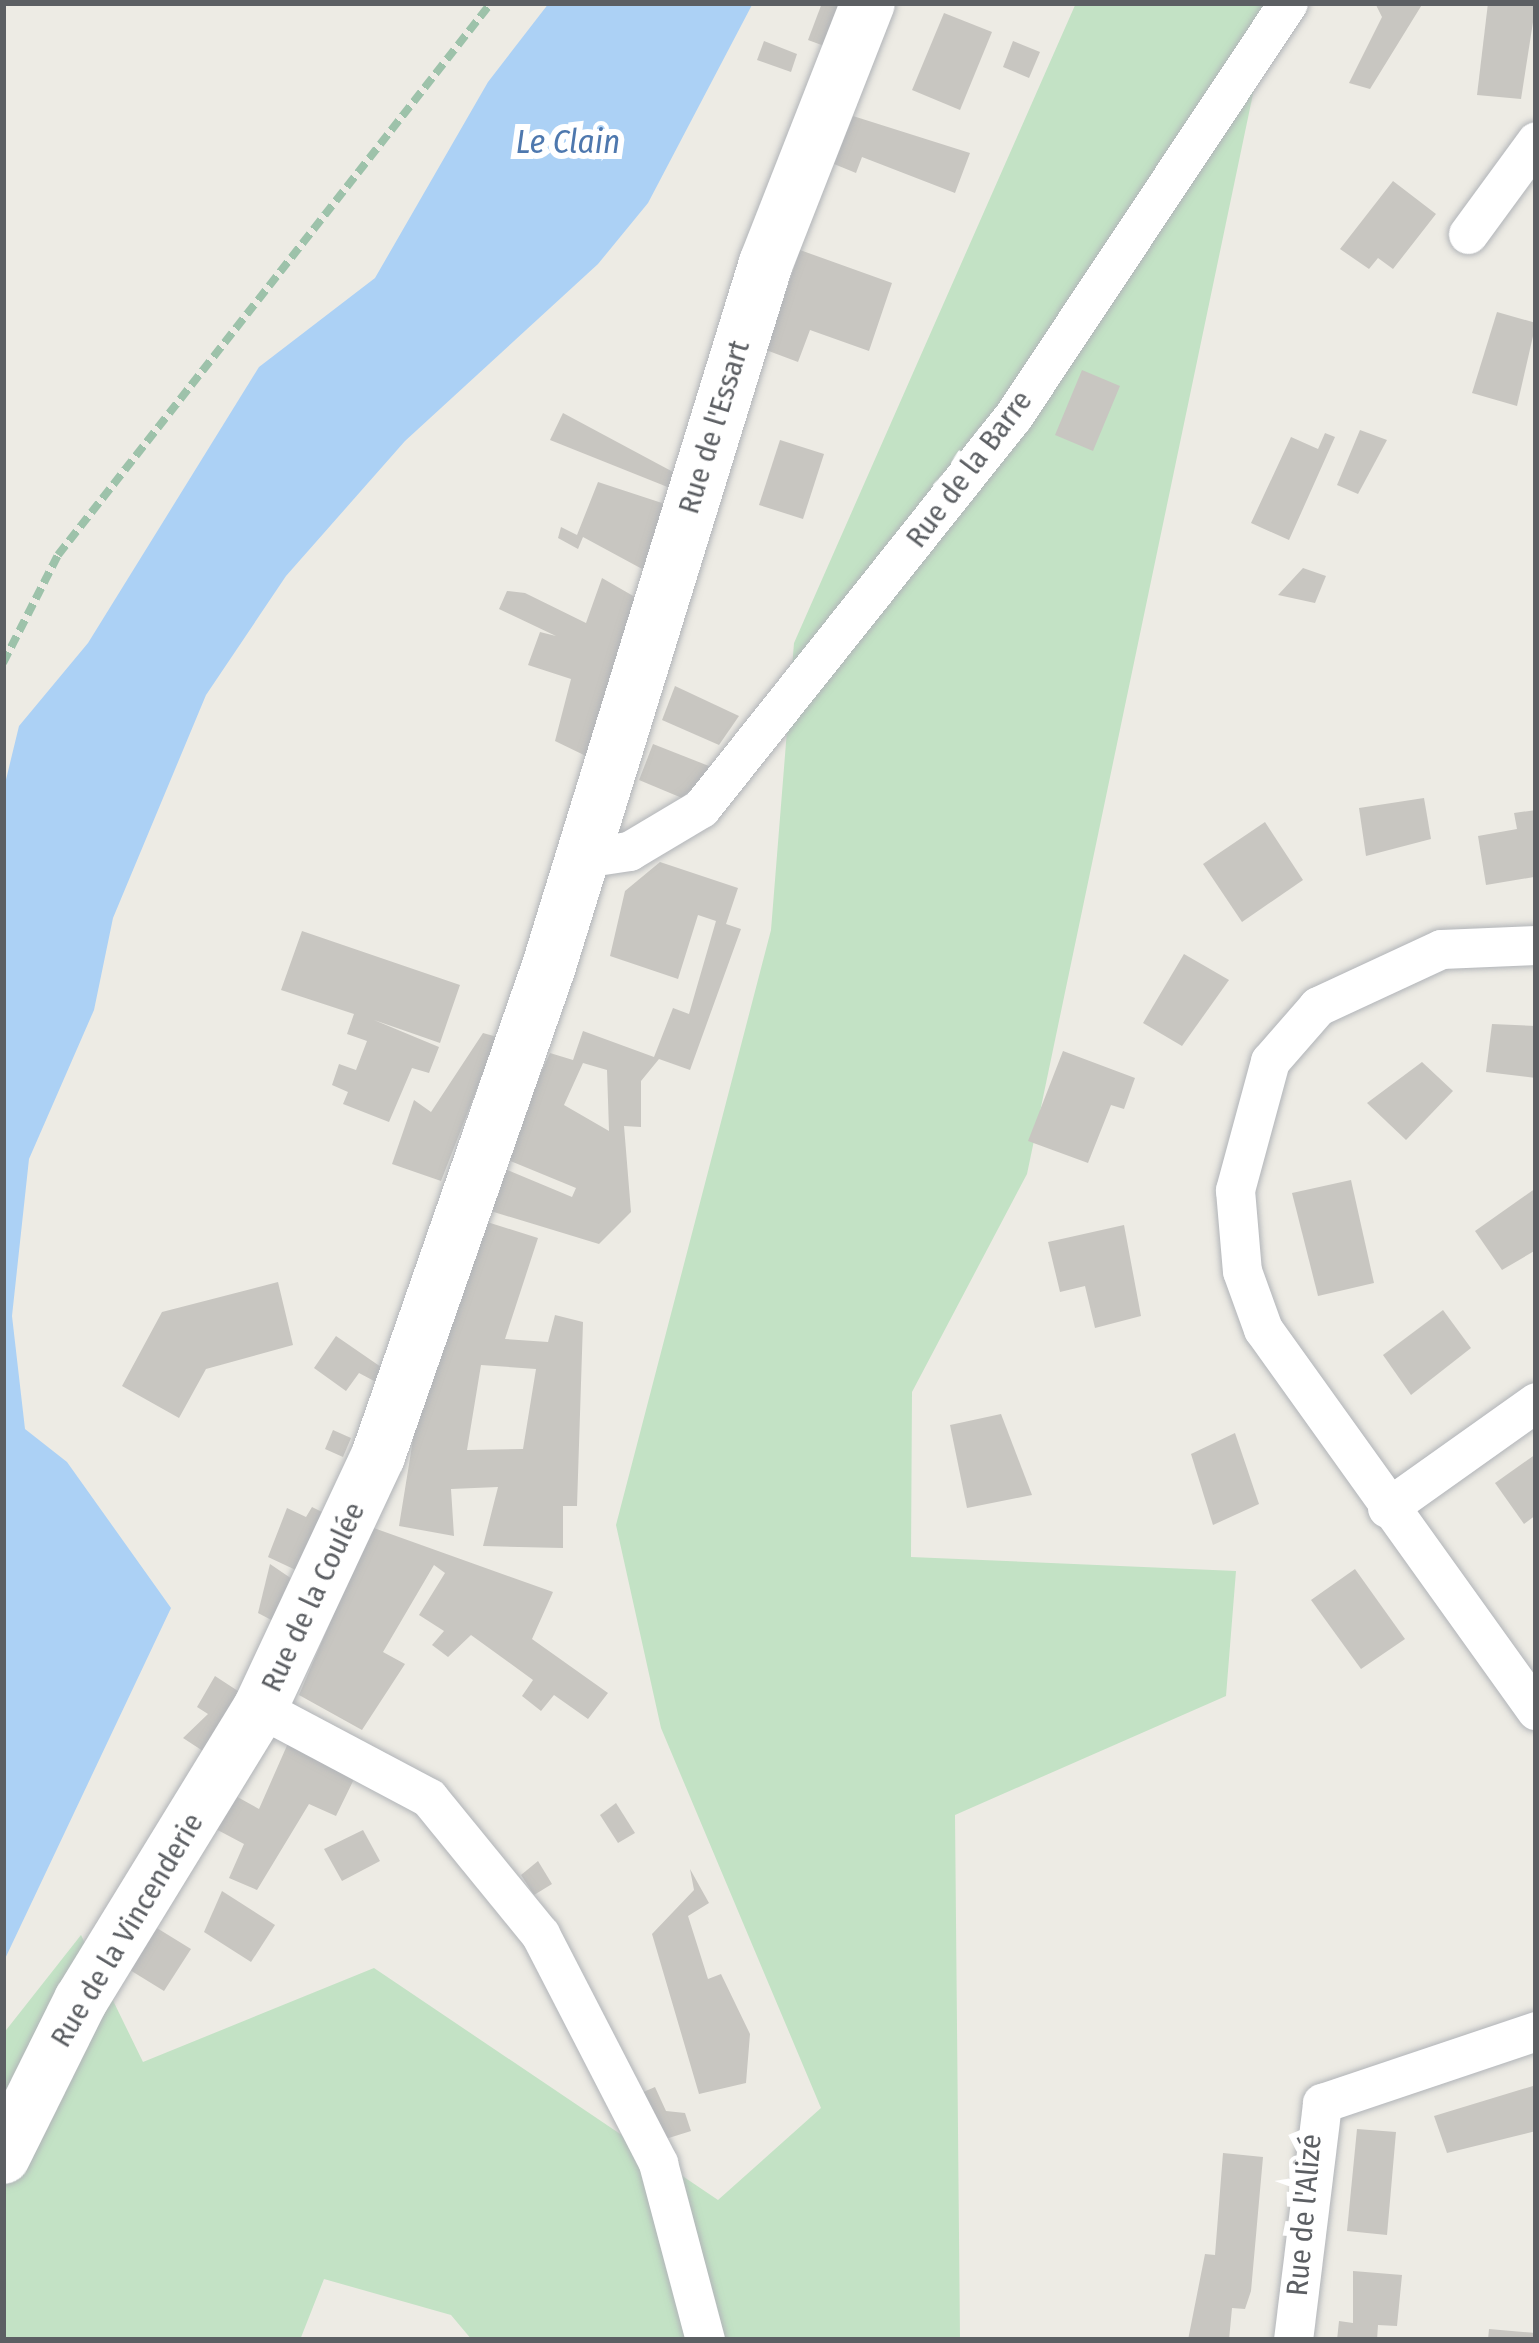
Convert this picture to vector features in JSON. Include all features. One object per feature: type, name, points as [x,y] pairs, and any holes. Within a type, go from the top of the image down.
[{"type":"main road","name":"Rue de l'Essart","points":[[583,859],[766,263],[868,3]]},
{"type":"main road","name":"Rue de la Coulée","points":[[260,1708],[378,1456],[583,859]]},
{"type":"main road","name":"Rue de la Vincenderie","points":[[3,2157],[81,2000],[260,1708]]},
{"type":"street","name":"Rue de la Barre","points":[[583,859],[674,831],[715,791],[1014,416],[1288,3]]},
{"type":"street","points":[[1468,234],[1536,141]]},
{"type":"street","points":[[1536,945],[1442,949],[1348,986],[1270,1061],[1240,1144],[1236,1229],[1250,1300],[1388,1508],[1536,1710]]},
{"type":"street","points":[[1388,1508],[1536,1402]]},
{"type":"street","name":"Rue de la Coulée","points":[[260,1708],[396,1773],[456,1825],[551,1952],[669,2194],[705,2340]]},
{"type":"street","name":"Rue de l'Alizé","points":[[1293,2340],[1322,2103],[1536,2031]]},
{"type":"path","points":[[3,663],[58,555],[491,3]]},
{"type":"green space","points":[[1076,3],[1272,3],[1027,1174],[912,1392],[911,1557],[1236,1571],[1226,1696],[955,1815],[960,2340],[472,2340],[451,2315],[324,2279],[300,2340],[3,2340],[3,2034],[81,1935],[143,2062],[374,1968],[718,2200],[821,2108],[661,1728],[616,1525],[771,930],[794,643]]},
{"type":"water","name":"Le Clain","points":[[549,3],[753,3],[648,203],[598,264],[405,441],[286,576],[206,695],[113,918],[94,1010],[29,1159],[12,1316],[25,1429],[67,1462],[171,1608],[3,1963],[3,792],[19,726],[88,643],[259,367],[375,278],[488,82]]},
{"type":"building","points":[[822,3],[844,3],[827,47],[808,40]]},
{"type":"building","points":[[1375,3],[1423,3],[1370,89],[1349,83],[1382,17]]},
{"type":"building","points":[[1488,3],[1536,3],[1521,99],[1477,95]]},
{"type":"building","points":[[944,13],[992,32],[960,110],[912,90]]},
{"type":"building","points":[[764,41],[797,54],[791,72],[757,60]]},
{"type":"building","points":[[1013,41],[1040,52],[1029,78],[1003,67]]},
{"type":"building","points":[[853,116],[970,153],[955,193],[862,157],[856,173],[834,164]]},
{"type":"building","points":[[1393,181],[1436,214],[1393,269],[1378,258],[1369,269],[1340,249]]},
{"type":"building","points":[[800,250],[892,283],[869,351],[810,330],[798,362],[766,350]]},
{"type":"building","points":[[1497,312],[1536,323],[1517,406],[1472,393]]},
{"type":"building","points":[[1082,370],[1120,386],[1093,451],[1055,435]]},
{"type":"building","points":[[563,413],[675,473],[670,488],[550,440]]},
{"type":"building","points":[[1360,430],[1387,440],[1358,494],[1337,485]]},
{"type":"building","points":[[1325,433],[1335,437],[1289,540],[1251,523],[1291,437],[1318,449]]},
{"type":"building","points":[[780,440],[824,454],[803,519],[759,505]]},
{"type":"building","points":[[598,482],[665,504],[644,570],[583,537],[578,549],[558,538],[561,527],[577,535]]},
{"type":"building","points":[[1303,568],[1326,576],[1315,603],[1278,595]]},
{"type":"building","points":[[602,578],[635,597],[588,757],[555,741],[571,679],[528,665],[540,632],[556,636],[499,609],[507,591],[525,593],[586,623]]},
{"type":"building","points":[[675,686],[739,716],[719,745],[662,720]]},
{"type":"building","points":[[653,744],[714,768],[682,798],[639,780]]},
{"type":"building","points":[[1424,798],[1431,839],[1366,856],[1359,808]]},
{"type":"building","points":[[1536,810],[1534,877],[1486,885],[1478,836],[1517,829],[1514,813]]},
{"type":"building","points":[[1265,822],[1303,880],[1242,922],[1203,864]]},
{"type":"building","points":[[660,862],[738,888],[726,924],[741,929],[690,1070],[659,1059],[641,1081],[641,1127],[624,1126],[631,1212],[599,1244],[484,1209],[500,1167],[572,1197],[576,1188],[503,1158],[550,1053],[573,1060],[583,1031],[654,1057],[673,1008],[689,1014],[716,921],[698,915],[678,979],[610,956],[625,891]],"holes":[[[583,1063],[607,1070],[609,1131],[564,1105]]]},
{"type":"building","points":[[302,931],[460,985],[440,1043],[374,1020],[439,1047],[429,1073],[412,1068],[389,1122],[343,1104],[348,1092],[332,1085],[339,1064],[356,1070],[367,1041],[347,1034],[354,1014],[281,990]]},
{"type":"building","points":[[1184,954],[1229,980],[1182,1046],[1143,1023]]},
{"type":"building","points":[[1492,1024],[1536,1026],[1536,1078],[1486,1072]]},
{"type":"building","points":[[483,1033],[497,1037],[441,1181],[392,1164],[414,1100],[431,1112]]},
{"type":"building","points":[[1063,1051],[1135,1078],[1124,1109],[1111,1105],[1088,1163],[1028,1141]]},
{"type":"building","points":[[1422,1062],[1453,1091],[1406,1140],[1367,1103]]},
{"type":"building","points":[[1351,1180],[1374,1283],[1318,1296],[1292,1193]]},
{"type":"building","points":[[1536,1188],[1536,1250],[1502,1270],[1475,1231]]},
{"type":"building","points":[[481,1220],[538,1238],[505,1339],[548,1342],[555,1315],[583,1322],[577,1506],[563,1506],[563,1548],[483,1546],[498,1487],[451,1489],[454,1536],[399,1526],[416,1421]],"holes":[[[481,1365],[536,1369],[523,1449],[467,1450]]]},
{"type":"building","points":[[1124,1225],[1141,1316],[1095,1328],[1085,1286],[1060,1292],[1048,1242]]},
{"type":"building","points":[[278,1282],[293,1345],[206,1369],[179,1418],[122,1386],[162,1312]]},
{"type":"building","points":[[1443,1310],[1471,1348],[1411,1395],[1383,1355]]},
{"type":"building","points":[[336,1336],[381,1367],[376,1382],[359,1373],[346,1391],[314,1368]]},
{"type":"building","points":[[1001,1414],[1032,1495],[967,1508],[950,1425]]},
{"type":"building","points":[[333,1430],[351,1438],[343,1457],[325,1449]]},
{"type":"building","points":[[1235,1433],[1259,1504],[1213,1525],[1191,1454]]},
{"type":"building","points":[[1536,1454],[1536,1515],[1524,1524],[1495,1483]]},
{"type":"building","points":[[312,1507],[326,1514],[300,1572],[268,1557],[287,1508],[306,1517]]},
{"type":"building","points":[[371,1527],[553,1592],[532,1639],[608,1693],[588,1719],[554,1695],[541,1711],[522,1696],[533,1680],[471,1635],[448,1657],[432,1645],[444,1631],[419,1615],[445,1573],[434,1565],[383,1652],[405,1664],[362,1730],[299,1695]]},
{"type":"building","points":[[270,1564],[295,1581],[277,1623],[258,1613]]},
{"type":"building","points":[[1355,1569],[1405,1639],[1361,1669],[1311,1600]]},
{"type":"building","points":[[215,1676],[241,1693],[206,1753],[183,1738],[208,1714],[197,1707]]},
{"type":"building","points":[[289,1741],[357,1773],[336,1816],[309,1804],[257,1890],[229,1878],[244,1844],[212,1827],[232,1794],[259,1809]]},
{"type":"building","points":[[616,1803],[635,1833],[618,1843],[600,1815]]},
{"type":"building","points":[[363,1830],[380,1861],[342,1881],[324,1849]]},
{"type":"building","points":[[538,1861],[552,1884],[534,1895],[521,1875]]},
{"type":"building","points":[[690,1869],[709,1903],[688,1916],[708,1979],[721,1974],[750,2034],[746,2083],[699,2094],[652,1934],[694,1890]]},
{"type":"building","points":[[222,1891],[275,1925],[251,1962],[204,1932]]},
{"type":"building","points":[[152,1925],[191,1949],[164,1991],[125,1967]]},
{"type":"building","points":[[1533,2086],[1536,2131],[1447,2153],[1434,2116]]},
{"type":"building","points":[[655,2087],[666,2111],[685,2113],[691,2131],[656,2142],[634,2096]]},
{"type":"building","points":[[1357,2129],[1396,2132],[1387,2235],[1347,2231]]},
{"type":"building","points":[[1223,2153],[1263,2157],[1251,2291],[1245,2309],[1232,2308],[1229,2340],[1188,2340],[1205,2254],[1215,2255]]},
{"type":"building","points":[[1353,2271],[1402,2275],[1397,2326],[1378,2325],[1377,2340],[1337,2340],[1339,2321],[1353,2323]]},
{"type":"building","points":[[1489,2329],[1536,2333],[1536,2340],[1488,2340]]}]
